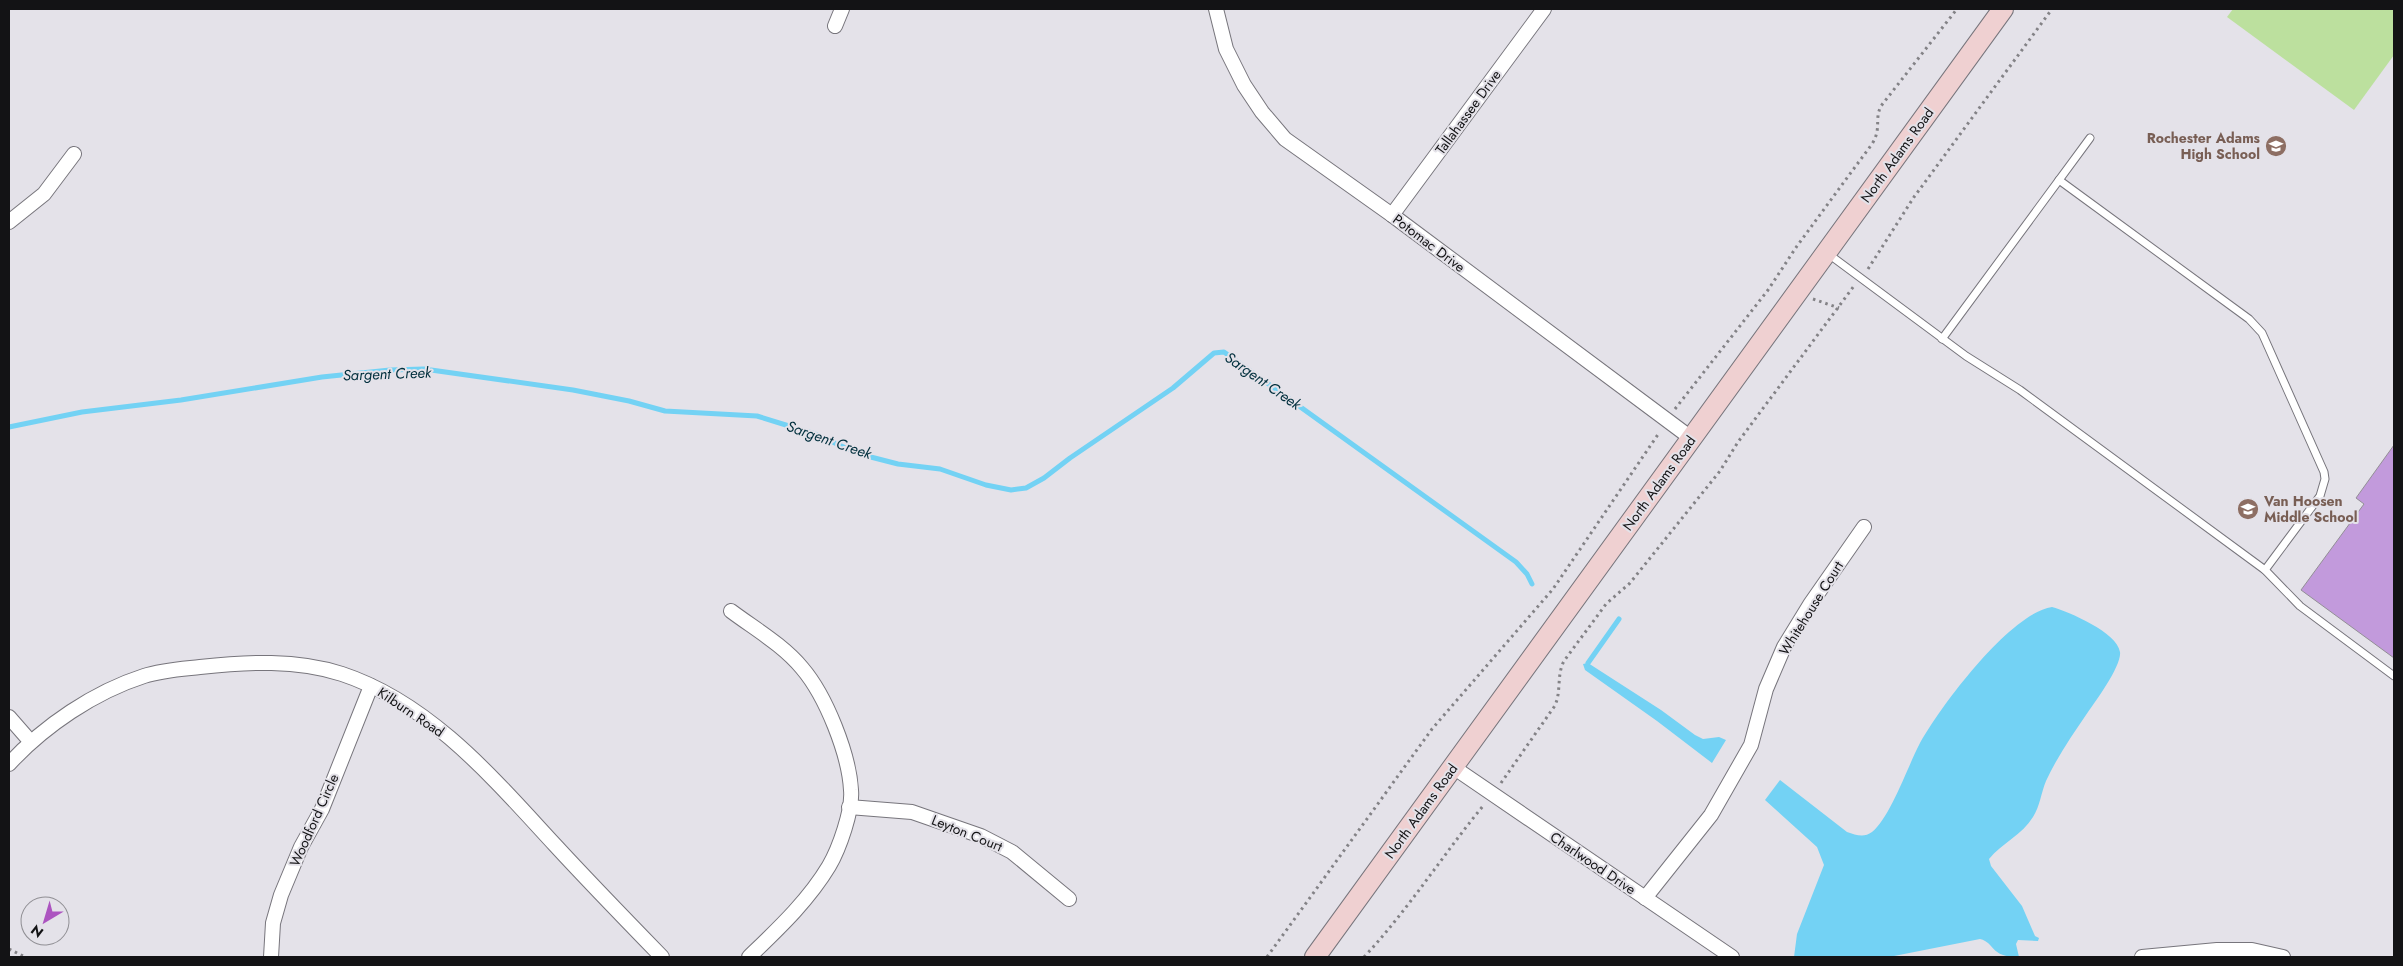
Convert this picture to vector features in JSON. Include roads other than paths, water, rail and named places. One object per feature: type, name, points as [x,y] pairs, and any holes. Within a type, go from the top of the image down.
[{"type":"main road","name":"North Adams Road","points":[[1315,957],[2003,9]]},
{"type":"street","points":[[835,26],[842,9]]},
{"type":"street","name":"Potomac Drive","points":[[1216,9],[1226,50],[1244,85],[1262,112],[1285,139],[1392,215],[1691,438]]},
{"type":"street","name":"Tallahassee Drive","points":[[1392,215],[1544,9]]},
{"type":"street","points":[[9,222],[44,194],[74,154]]},
{"type":"street","name":"Whitehouse Court","points":[[1645,898],[1711,815],[1752,745],[1766,689],[1784,647],[1811,603],[1864,527]]},
{"type":"street","points":[[731,611],[774,643],[802,668],[830,713],[843,753],[852,791],[844,834],[830,865],[813,891],[749,957]]},
{"type":"street","name":"Kilburn Road","points":[[9,764],[30,741],[90,701],[145,675],[237,663],[301,665],[341,674],[371,686],[411,709],[484,769],[662,957]]},
{"type":"street","name":"Woodford Circle","points":[[271,957],[273,923],[281,895],[301,847],[322,809],[371,686]]},
{"type":"street","points":[[9,717],[30,741]]},
{"type":"street","name":"Charlwood Drive","points":[[1453,767],[1732,957]]},
{"type":"street","name":"Leyton Court","points":[[849,807],[912,812],[981,836],[1012,852],[1069,899]]},
{"type":"street","points":[[2142,957],[2217,950],[2252,950],[2283,957]]},
{"type":"lane","points":[[1942,339],[2090,138]]},
{"type":"lane","points":[[2059,180],[2249,319],[2262,333],[2324,472],[2325,479],[2320,496],[2265,570]]},
{"type":"lane","points":[[1826,252],[1942,339],[2020,390],[2265,570],[2300,606],[2394,676]]},
{"type":"water","points":[[2052,607],[2080,618],[2102,630],[2117,645],[2120,658],[2108,683],[2050,772],[2033,817],[2023,829],[1989,859],[1991,866],[2022,906],[2035,936],[2039,938],[2038,941],[2018,940],[2016,944],[2019,957],[2002,955],[1980,939],[1889,957],[1794,957],[1797,934],[1824,865],[1817,847],[1765,800],[1780,780],[1847,832],[1863,835],[1872,832],[1879,825],[1892,804],[1919,745],[1929,729],[1977,664],[2016,626],[2035,613]]},
{"type":"water","points":[[1588,663],[1661,710],[1695,735],[1703,739],[1719,737],[1726,740],[1712,763],[1585,670],[1583,664]]},
{"type":"waterway","name":"Sargent Creek","points":[[9,427],[82,412],[181,400],[322,377],[390,370],[424,369],[573,390],[629,401],[665,411],[757,416],[815,434],[859,454],[898,464],[940,469],[986,485],[1011,490],[1026,488],[1044,478],[1070,458],[1173,388],[1214,353],[1224,352],[1516,562],[1527,574],[1532,584]]},
{"type":"waterway","points":[[1588,663],[1619,619]]},
{"type":"place","name":"Rochester Adams High School","points":[[2276,146]]},
{"type":"place","name":"Van Hoosen Middle School","points":[[2248,509]]}]
